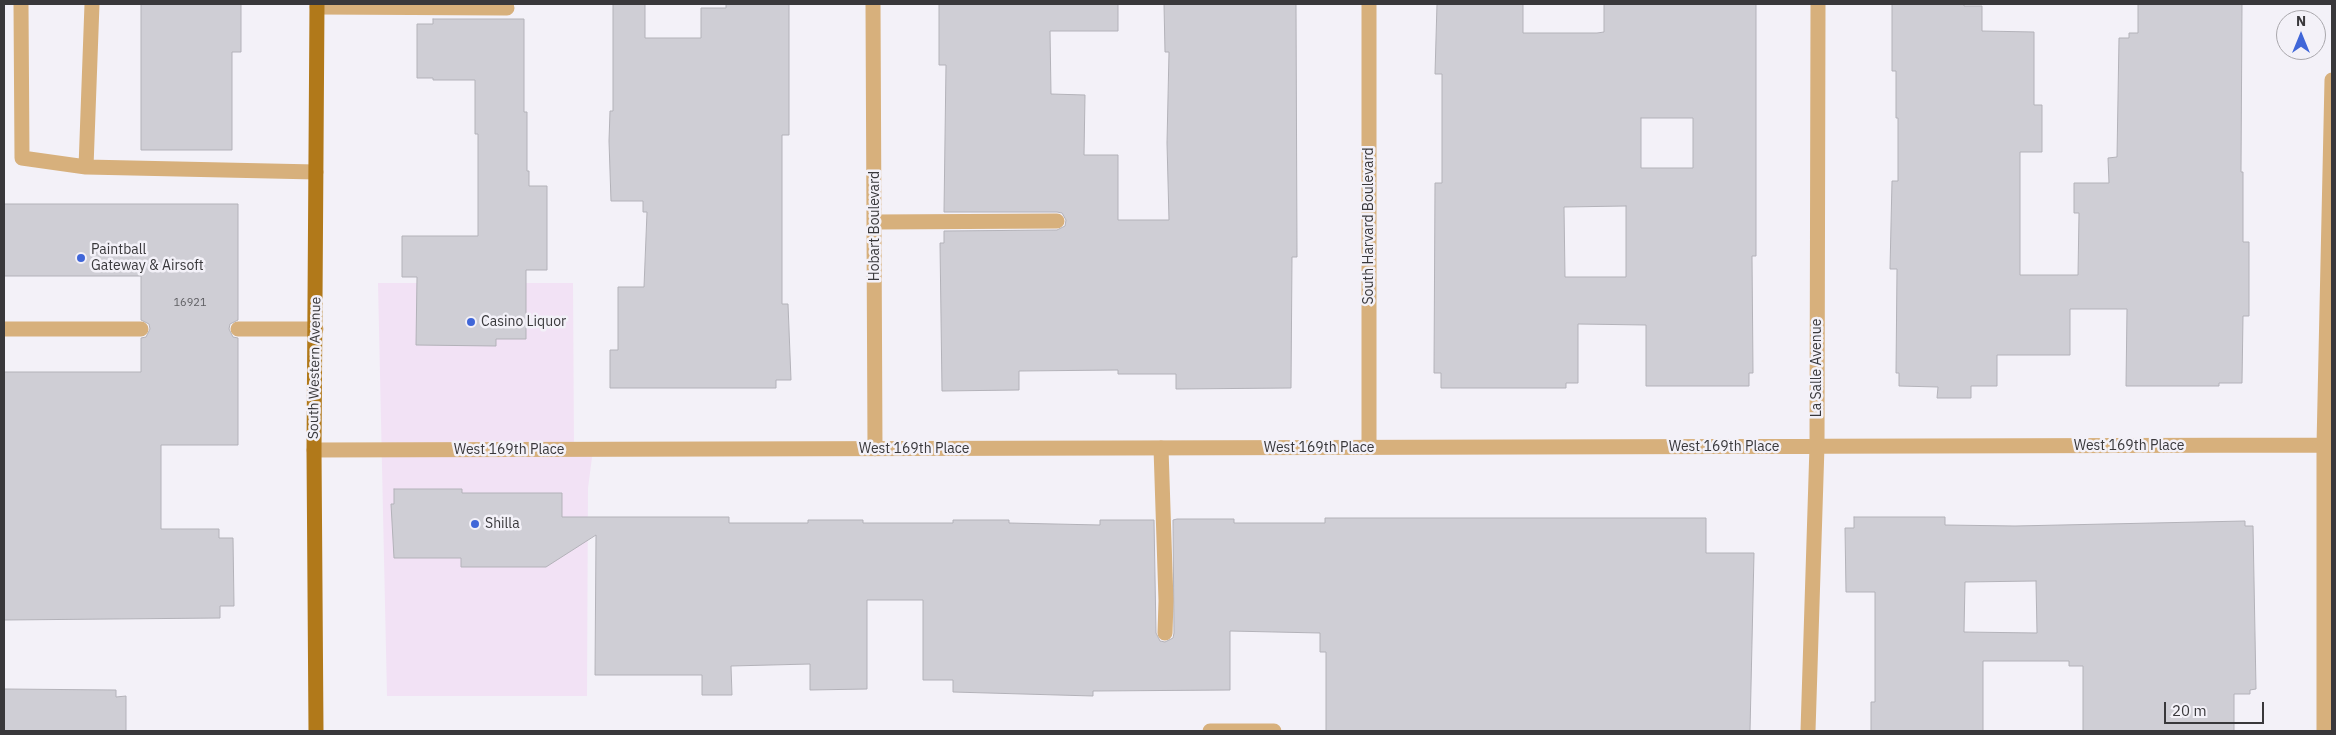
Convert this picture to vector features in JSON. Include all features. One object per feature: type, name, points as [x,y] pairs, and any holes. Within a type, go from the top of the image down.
[{"type":"main road","name":"South Western Avenue","points":[[316,731],[314,450],[317,5]]},
{"type":"street","points":[[21,4],[22,158],[86,167],[316,172]]},
{"type":"street","points":[[86,167],[92,4]]},
{"type":"street","name":"Hobart Boulevard","points":[[873,4],[875,449]]},
{"type":"street","name":"South Harvard Boulevard","points":[[1368,4],[1368,447]]},
{"type":"street","name":"La Salle Avenue","points":[[1808,731],[1817,446],[1818,4]]},
{"type":"street","points":[[317,5],[507,8]]},
{"type":"street","points":[[2324,731],[2324,445],[2332,80]]},
{"type":"street","points":[[875,222],[1057,221]]},
{"type":"street","points":[[4,329],[141,329]]},
{"type":"street","points":[[238,329],[316,329]]},
{"type":"street","name":"West 169th Place","points":[[314,450],[2324,445]]},
{"type":"street","points":[[1161,448],[1166,601],[1165,633]]},
{"type":"street","points":[[1210,731],[1274,731]]},
{"type":"shaded area","points":[[378,283],[573,283],[574,449],[593,450],[588,488],[587,696],[387,696]]},
{"type":"building","points":[[141,4],[241,4],[241,52],[232,52],[232,150],[141,150]]},
{"type":"building","points":[[613,4],[645,4],[645,38],[701,38],[701,8],[726,8],[726,4],[789,4],[789,135],[782,135],[782,304],[788,304],[791,380],[776,380],[776,388],[610,388],[610,350],[618,350],[618,287],[644,287],[647,212],[643,212],[643,201],[611,201],[609,141],[610,111],[613,111]]},
{"type":"building","points":[[939,4],[1118,4],[1118,31],[1050,31],[1051,94],[1085,95],[1084,155],[1118,155],[1118,220],[1169,220],[1167,143],[1169,52],[1165,52],[1164,4],[1296,4],[1297,257],[1292,257],[1291,388],[1176,389],[1176,374],[1118,374],[1118,370],[1019,371],[1019,390],[942,391],[940,243],[944,243],[944,231],[1057,230],[1065,226],[1066,220],[1062,213],[1057,212],[944,212],[946,65],[939,65]]},
{"type":"building","points":[[1437,4],[1523,4],[1523,33],[1597,33],[1604,32],[1604,4],[1756,4],[1756,256],[1752,256],[1753,373],[1749,373],[1749,386],[1646,386],[1646,325],[1578,324],[1578,383],[1566,383],[1566,388],[1441,388],[1441,373],[1434,373],[1435,183],[1442,183],[1442,74],[1435,74]],"holes":[[[1641,118],[1693,118],[1693,168],[1641,168]],[[1626,206],[1626,277],[1565,277],[1564,207]]]},
{"type":"building","points":[[1892,4],[1964,4],[1964,6],[1982,6],[1982,31],[2034,32],[2034,105],[2042,105],[2042,152],[2020,152],[2020,275],[2078,275],[2079,213],[2074,213],[2074,183],[2109,183],[2108,158],[2117,157],[2119,38],[2129,38],[2129,33],[2138,33],[2138,4],[2242,4],[2241,172],[2243,172],[2243,242],[2249,242],[2249,316],[2243,316],[2242,383],[2219,383],[2219,386],[2126,386],[2127,309],[2070,309],[2070,355],[1997,355],[1997,386],[1971,386],[1971,398],[1937,398],[1938,387],[1899,386],[1899,373],[1896,373],[1897,269],[1890,269],[1892,181],[1898,181],[1896,71],[1892,71]]},
{"type":"building","points":[[433,19],[524,19],[524,112],[527,112],[527,171],[529,171],[529,186],[547,186],[547,270],[526,270],[526,339],[496,339],[496,346],[416,345],[417,277],[402,277],[402,236],[478,236],[478,134],[475,134],[475,80],[417,78],[417,24],[433,24]]},
{"type":"building","points":[[4,204],[238,204],[238,320],[230,324],[229,329],[233,337],[238,338],[238,445],[161,445],[161,529],[219,529],[219,538],[233,538],[234,606],[220,606],[220,618],[4,620],[4,372],[141,372],[141,338],[146,337],[150,329],[149,324],[141,320],[141,276],[4,276]]},
{"type":"building","points":[[394,489],[462,489],[462,493],[562,493],[562,517],[729,517],[729,523],[808,523],[808,520],[863,520],[863,523],[953,523],[953,520],[1009,520],[1009,523],[1100,525],[1100,520],[1154,520],[1156,633],[1160,641],[1165,642],[1173,638],[1174,633],[1173,520],[1177,519],[1234,519],[1234,523],[1325,523],[1325,518],[1706,518],[1706,553],[1754,553],[1750,731],[1326,731],[1326,652],[1320,652],[1320,633],[1230,631],[1230,690],[1093,691],[1093,696],[953,692],[953,680],[923,680],[923,600],[867,600],[867,689],[810,690],[810,664],[731,666],[732,695],[702,695],[702,675],[595,675],[596,535],[546,567],[461,567],[461,558],[394,558],[391,504],[394,504]]},
{"type":"building","points":[[1854,517],[1945,517],[1945,525],[2015,526],[2245,521],[2245,526],[2253,526],[2256,689],[2250,690],[2250,694],[2234,694],[2234,731],[2083,731],[2083,666],[2069,666],[2069,661],[1983,661],[1983,731],[1871,731],[1871,702],[1875,702],[1875,592],[1846,592],[1845,528],[1854,528]],"holes":[[[2036,581],[2037,633],[1964,632],[1965,582]]]},
{"type":"building","points":[[4,689],[116,690],[116,697],[126,696],[126,731],[4,731]]},
{"type":"place","name":"Paintball Gateway & Airsoft","points":[[81,258]]},
{"type":"place","name":"Casino Liquor","points":[[471,322]]},
{"type":"place","name":"Shilla","points":[[475,524]]}]
